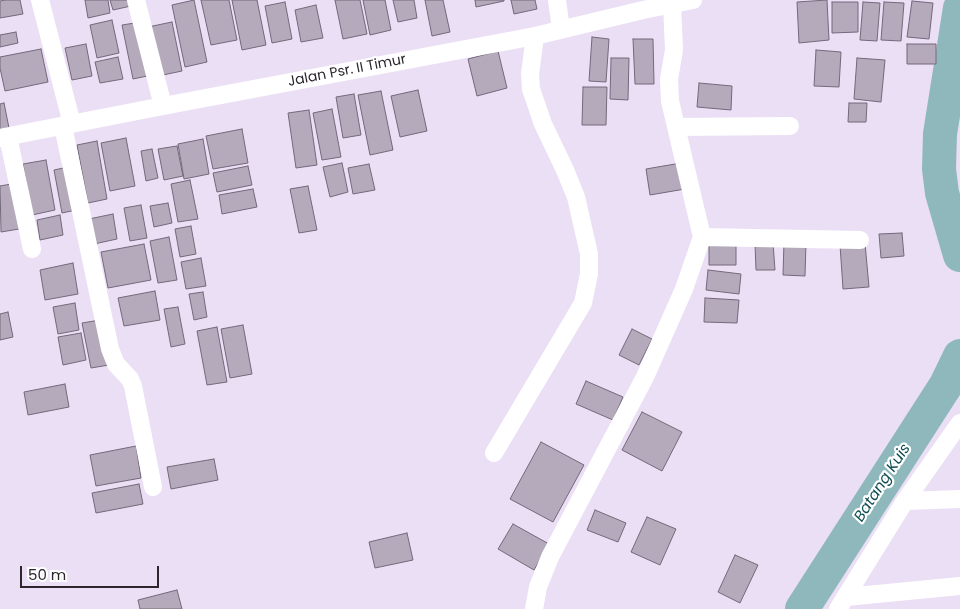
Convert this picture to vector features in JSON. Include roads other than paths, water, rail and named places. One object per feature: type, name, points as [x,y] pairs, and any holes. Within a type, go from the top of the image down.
[{"type":"street","points":[[40,0],[67,125],[110,349],[116,364],[130,379],[133,386],[153,487]]},
{"type":"street","points":[[136,0],[163,106]]},
{"type":"street","points":[[557,0],[561,29]]},
{"type":"street","name":"Jalan Psr. II Timur","points":[[4,138],[535,36],[694,0]]},
{"type":"street","points":[[534,609],[538,586],[550,557],[648,369],[684,289],[702,237],[670,101],[669,90],[674,50],[672,4]]},
{"type":"street","points":[[494,453],[583,302],[589,274],[589,254],[576,197],[543,124],[532,89],[530,74],[535,36]]},
{"type":"street","points":[[676,127],[790,126]]},
{"type":"street","points":[[4,138],[32,249]]},
{"type":"street","points":[[702,237],[860,240]]},
{"type":"street","points":[[842,603],[905,501],[960,423]]},
{"type":"street","points":[[905,501],[960,499]]},
{"type":"street","points":[[842,603],[960,586]]},
{"type":"waterway","name":"Batang Kuis","points":[[960,8],[940,134],[939,169],[942,193],[960,255]]},
{"type":"waterway","name":"Batang Kuis","points":[[802,609],[946,385],[960,356]]}]
